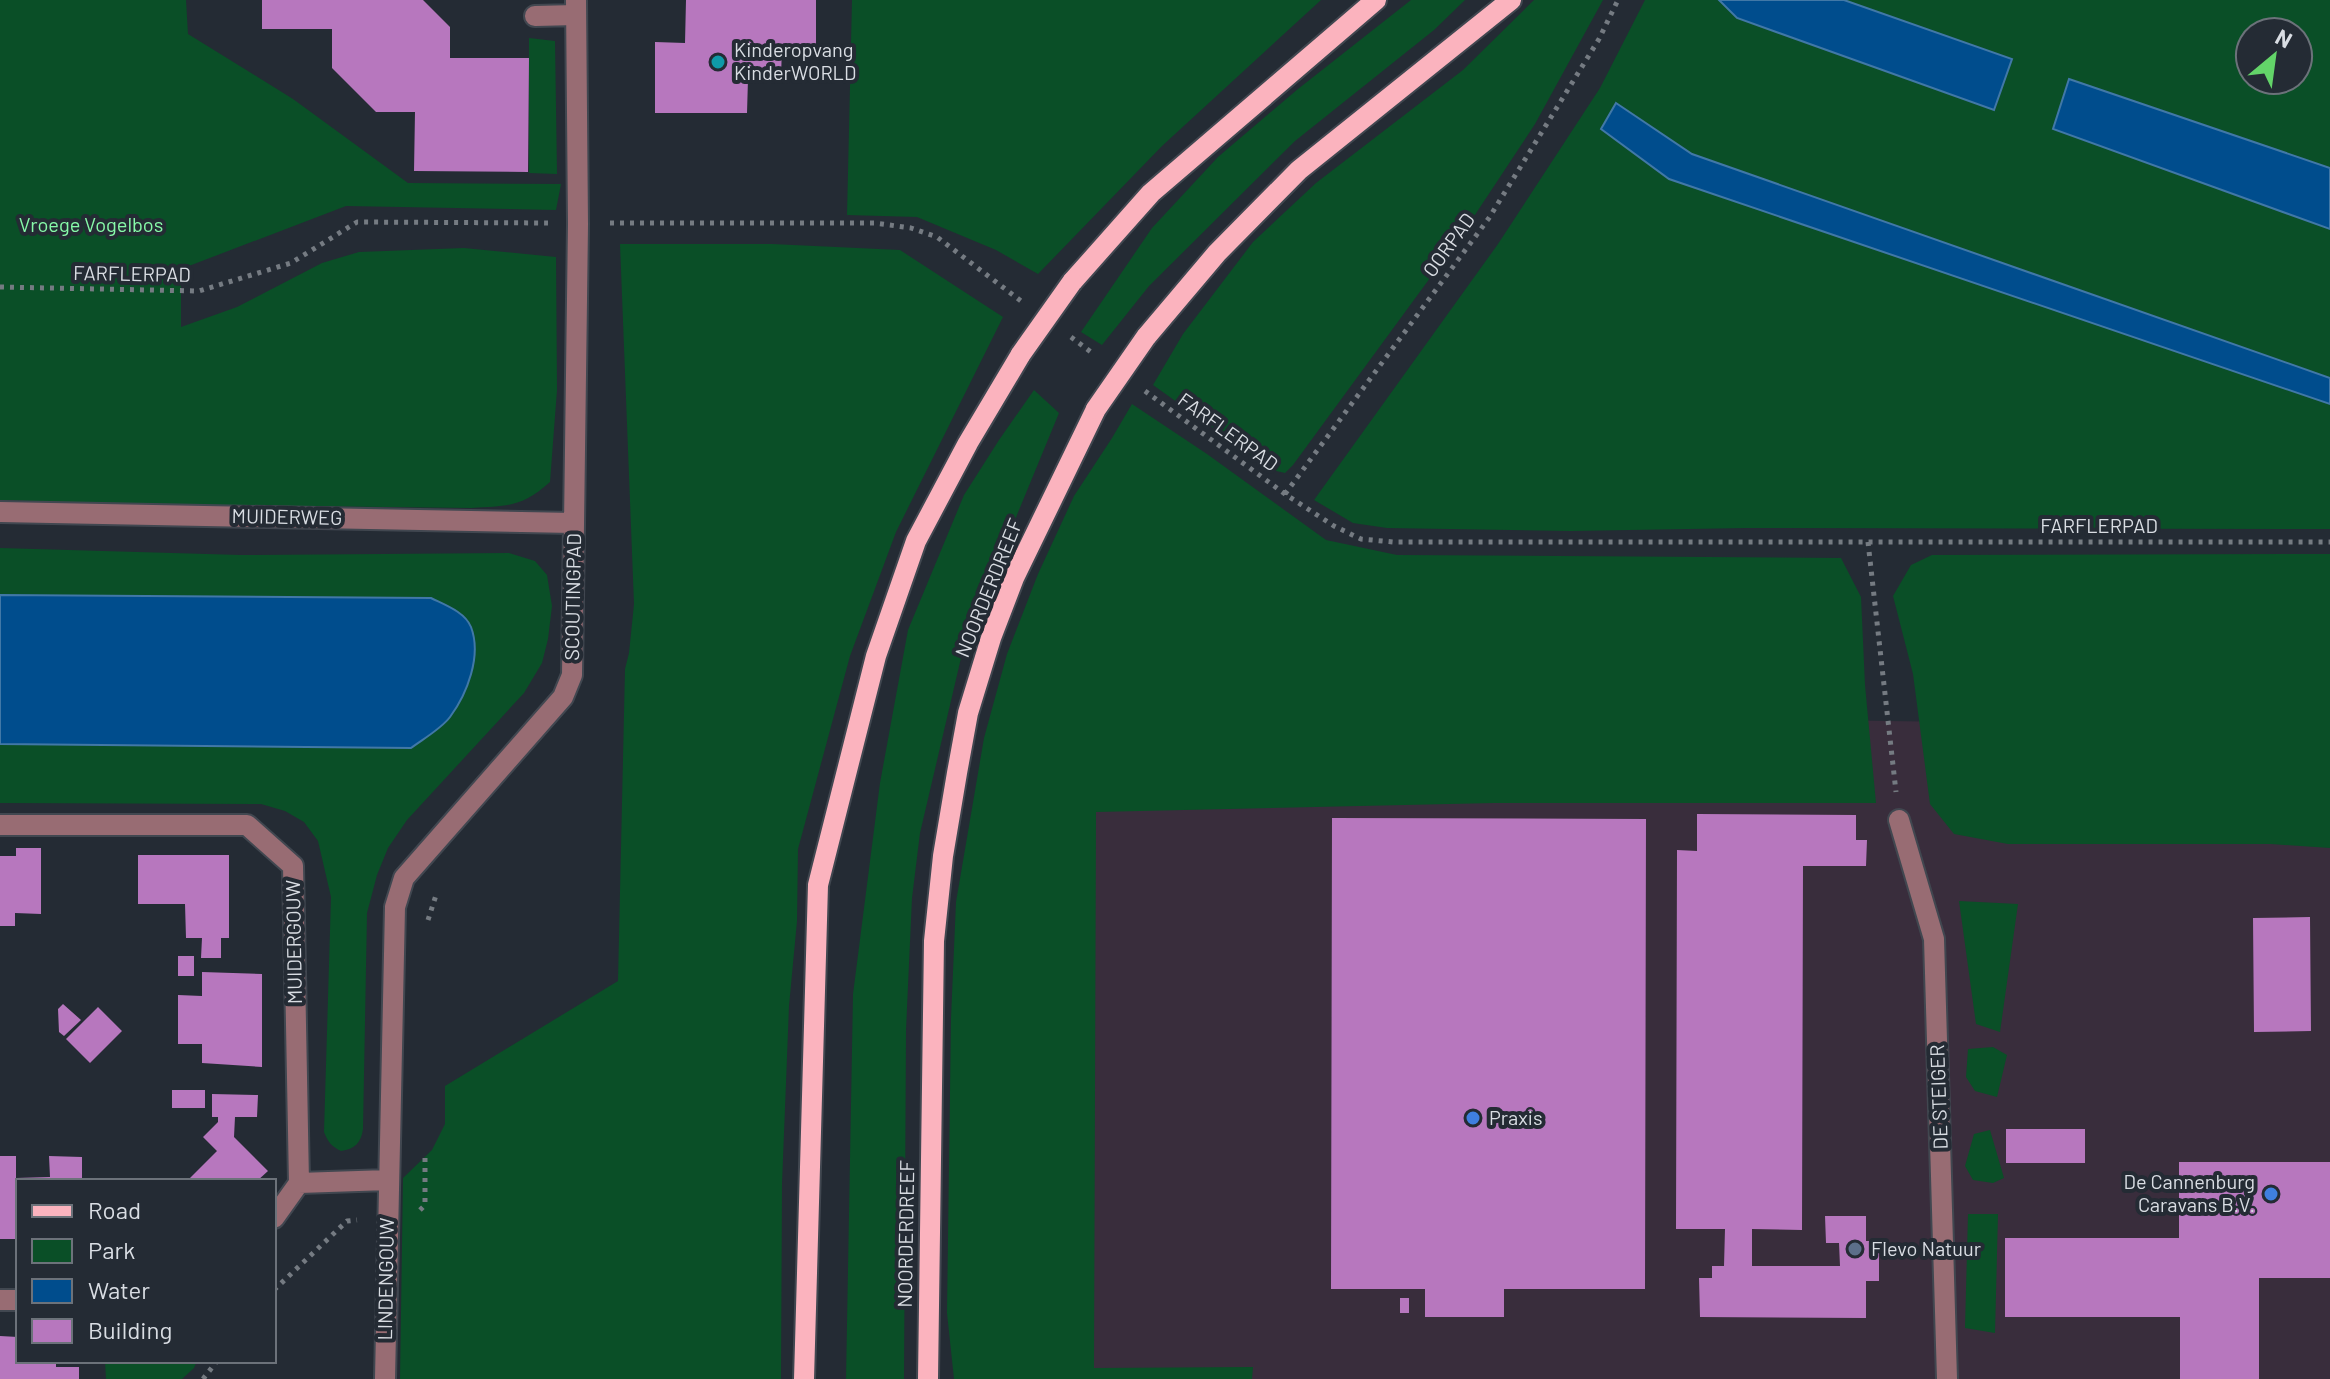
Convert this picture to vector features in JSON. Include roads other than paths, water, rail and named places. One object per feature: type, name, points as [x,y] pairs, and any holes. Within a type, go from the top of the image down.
[{"type":"main road","points":[[804,1379],[818,885],[876,656],[916,541],[968,443],[1021,354],[1072,282],[1151,193],[1376,0]]},
{"type":"main road","name":"NOORDERDREEF","points":[[928,1379],[934,941],[943,856],[968,713],[991,638],[1014,578],[1096,409],[1146,337],[1217,253],[1299,170],[1511,0]]},
{"type":"street","points":[[535,16],[576,8]]},
{"type":"street","name":"SCOUTINGPAD","points":[[388,1180],[395,907],[404,878],[563,697],[572,675],[578,224],[576,8]]},
{"type":"street","name":"MUIDERWEG","points":[[0,512],[574,523]]},
{"type":"street","name":"DE STEIGER","points":[[1899,820],[1934,939],[1947,1379]]},
{"type":"street","name":"MUIDERGOUW","points":[[0,825],[247,825],[293,866],[299,1183]]},
{"type":"street","points":[[276,1215],[299,1183],[388,1180]]},
{"type":"street","name":"LINDENGOUW","points":[[385,1379],[388,1180]]},
{"type":"water","points":[[1719,0],[1844,0],[2012,59],[1994,110],[1737,18]]},
{"type":"water","points":[[2069,79],[2330,168],[2330,229],[2053,129]]},
{"type":"water","points":[[1616,103],[1692,154],[2330,378],[2330,404],[1669,179],[1601,129]]},
{"type":"water","points":[[0,595],[431,598],[454,610],[468,622],[474,638],[474,662],[467,686],[450,717],[411,748],[0,744]]},
{"type":"place","name":"Kinderopvang KinderWORLD","points":[[718,62]]},
{"type":"place","name":"Praxis","points":[[1473,1118]]},
{"type":"place","name":"De Cannenburg Caravans B.V.","points":[[2271,1194]]},
{"type":"place","name":"Flevo Natuur","points":[[1855,1249]]},
{"type":"park label","name":"Vroege Vogelbos","points":[[91,225]]}]
